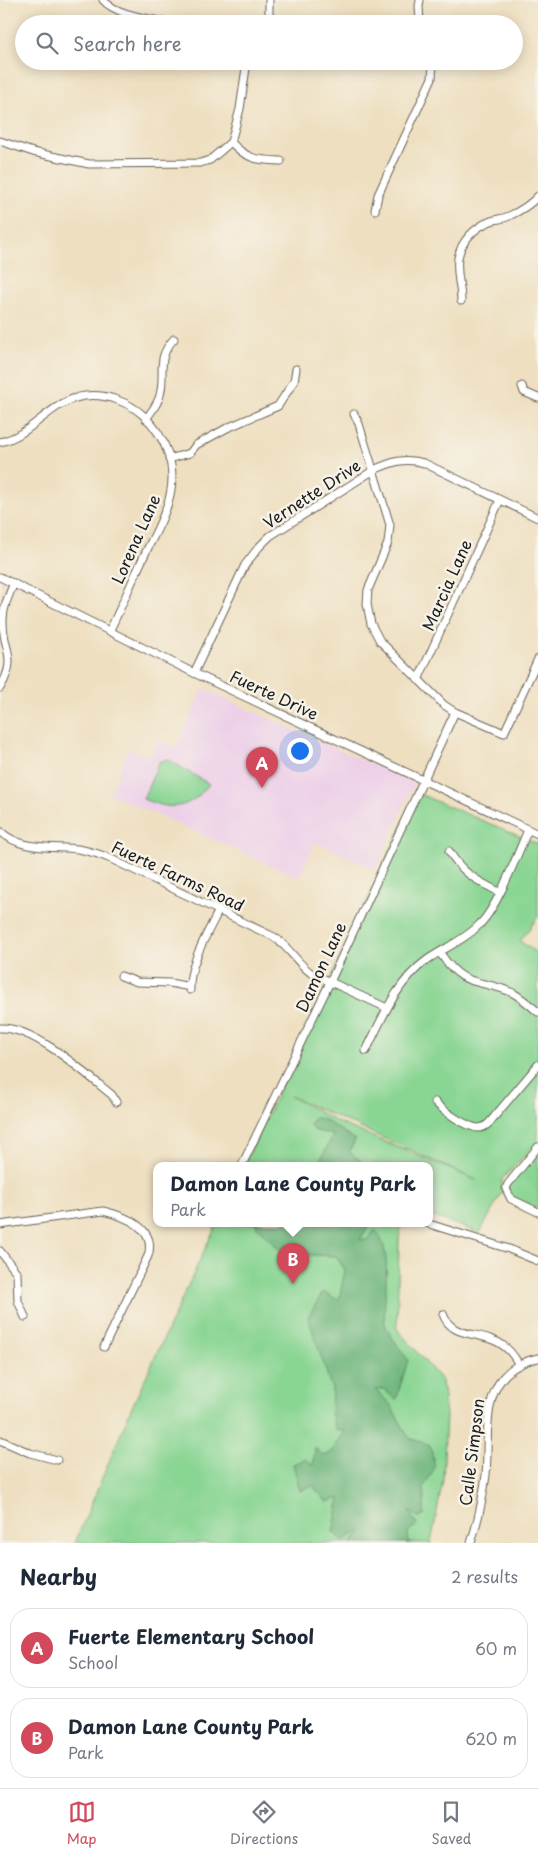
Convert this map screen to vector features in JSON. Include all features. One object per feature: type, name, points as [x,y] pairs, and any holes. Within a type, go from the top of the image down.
[{"type":"street","points":[[103,0],[113,8],[135,15]]},
{"type":"street","points":[[269,0],[269,15]]},
{"type":"street","points":[[419,15],[418,6],[420,0]]},
{"type":"street","points":[[0,141],[34,152],[78,162],[131,164],[200,163],[210,160],[231,142],[240,109],[246,70]]},
{"type":"street","points":[[375,210],[378,195],[432,78],[432,70]]},
{"type":"street","points":[[231,142],[238,150],[250,158],[281,161]]},
{"type":"street","points":[[461,301],[458,259],[468,237],[483,225],[508,216],[527,206],[538,196]]},
{"type":"street","points":[[146,419],[160,397],[162,362],[166,347],[174,339]]},
{"type":"street","points":[[169,459],[190,453],[196,446],[227,428],[278,406],[294,381],[296,369]]},
{"type":"street","points":[[522,386],[524,392],[538,398]]},
{"type":"street","name":"Lorena Lane","points":[[0,442],[24,433],[61,404],[73,398],[86,396],[116,399],[131,407],[146,419],[161,437],[169,459],[172,484],[168,503],[110,630]]},
{"type":"street","points":[[354,414],[374,470],[390,526],[388,543],[368,590],[369,618],[380,641],[444,705],[455,712],[504,733],[538,659]]},
{"type":"street","name":"Vernette Drive","points":[[194,673],[242,572],[259,547],[270,536],[374,470],[399,460],[418,461],[538,518]]},
{"type":"street","name":"Marcia Lane","points":[[418,680],[500,500]]},
{"type":"street","name":"Fuerte Drive","points":[[0,577],[194,673],[538,834]]},
{"type":"street","points":[[0,688],[10,664],[10,653],[3,621],[4,608],[14,583]]},
{"type":"street","points":[[424,780],[455,712]]},
{"type":"street","name":"Damon Lane","points":[[243,1162],[424,780]]},
{"type":"street","points":[[366,1051],[403,981],[426,961],[455,944],[480,924],[500,892],[528,830]]},
{"type":"street","name":"Fuerte Farms Road","points":[[0,831],[18,842],[46,848],[76,849],[104,856],[274,937],[306,969],[388,1008]]},
{"type":"street","points":[[449,851],[456,864],[471,878],[500,892]]},
{"type":"street","points":[[122,976],[137,982],[164,983],[190,987],[198,955],[218,910]]},
{"type":"street","points":[[440,952],[449,966],[458,974],[474,982],[512,993],[538,1012]]},
{"type":"street","points":[[0,1028],[24,1031],[43,1042],[112,1095],[116,1102]]},
{"type":"street","points":[[435,1102],[443,1110],[475,1127],[483,1128],[538,1065]]},
{"type":"street","points":[[538,1147],[506,1189],[511,1199],[538,1212]]},
{"type":"street","points":[[0,1225],[103,1211],[112,1213],[146,1231],[150,1244],[148,1256],[104,1347]]},
{"type":"street","points":[[433,1225],[509,1249],[538,1261]]},
{"type":"street","points":[[0,1251],[17,1273],[18,1301],[24,1317]]},
{"type":"street","points":[[443,1314],[448,1324],[458,1332],[484,1337],[500,1344],[513,1355],[519,1365]]},
{"type":"street","name":"Calle Simpson","points":[[471,1543],[486,1478],[488,1412],[491,1400],[503,1377],[519,1365],[538,1358]]},
{"type":"street","points":[[0,1440],[30,1453],[57,1460]]},
{"type":"shaded area","points":[[203,689],[414,783],[376,869],[315,842],[299,878],[110,794],[128,749],[150,757],[158,740],[176,747]]},
{"type":"green space","points":[[167,759],[209,784],[194,799],[179,806],[163,805],[143,799],[159,762]]},
{"type":"green space","points":[[417,793],[538,844],[538,917],[520,941],[538,954],[538,1142],[502,1179],[502,1191],[538,1152],[538,1208],[502,1192],[480,1233],[433,1216],[433,1162],[476,1180],[290,1096],[337,1122],[433,1162],[245,1162]]},
{"type":"green space","points":[[314,1117],[325,1120],[355,1140],[349,1152],[361,1162],[320,1162],[333,1135],[313,1130],[310,1125]]},
{"type":"green space","points":[[215,1227],[401,1227],[399,1240],[397,1329],[442,1381],[446,1416],[443,1480],[431,1543],[75,1543],[131,1409]]},
{"type":"green space","points":[[257,1227],[368,1227],[360,1240],[367,1240],[375,1230],[381,1239],[385,1250],[386,1262],[385,1324],[408,1360],[396,1400],[384,1389],[376,1390],[390,1404],[409,1438],[430,1445],[435,1467],[424,1486],[424,1516],[418,1517],[409,1511],[417,1525],[408,1532],[409,1543],[352,1543],[361,1531],[343,1540],[333,1532],[340,1498],[327,1502],[312,1485],[300,1491],[293,1464],[306,1459],[313,1466],[315,1447],[323,1456],[331,1453],[345,1431],[336,1429],[331,1413],[332,1389],[308,1317],[323,1292],[339,1300],[345,1270],[336,1256],[284,1254]]},
{"type":"place","name":"Fuerte Elementary School","points":[[262,788]]},
{"type":"place","name":"Damon Lane County Park","points":[[293,1284]]}]
